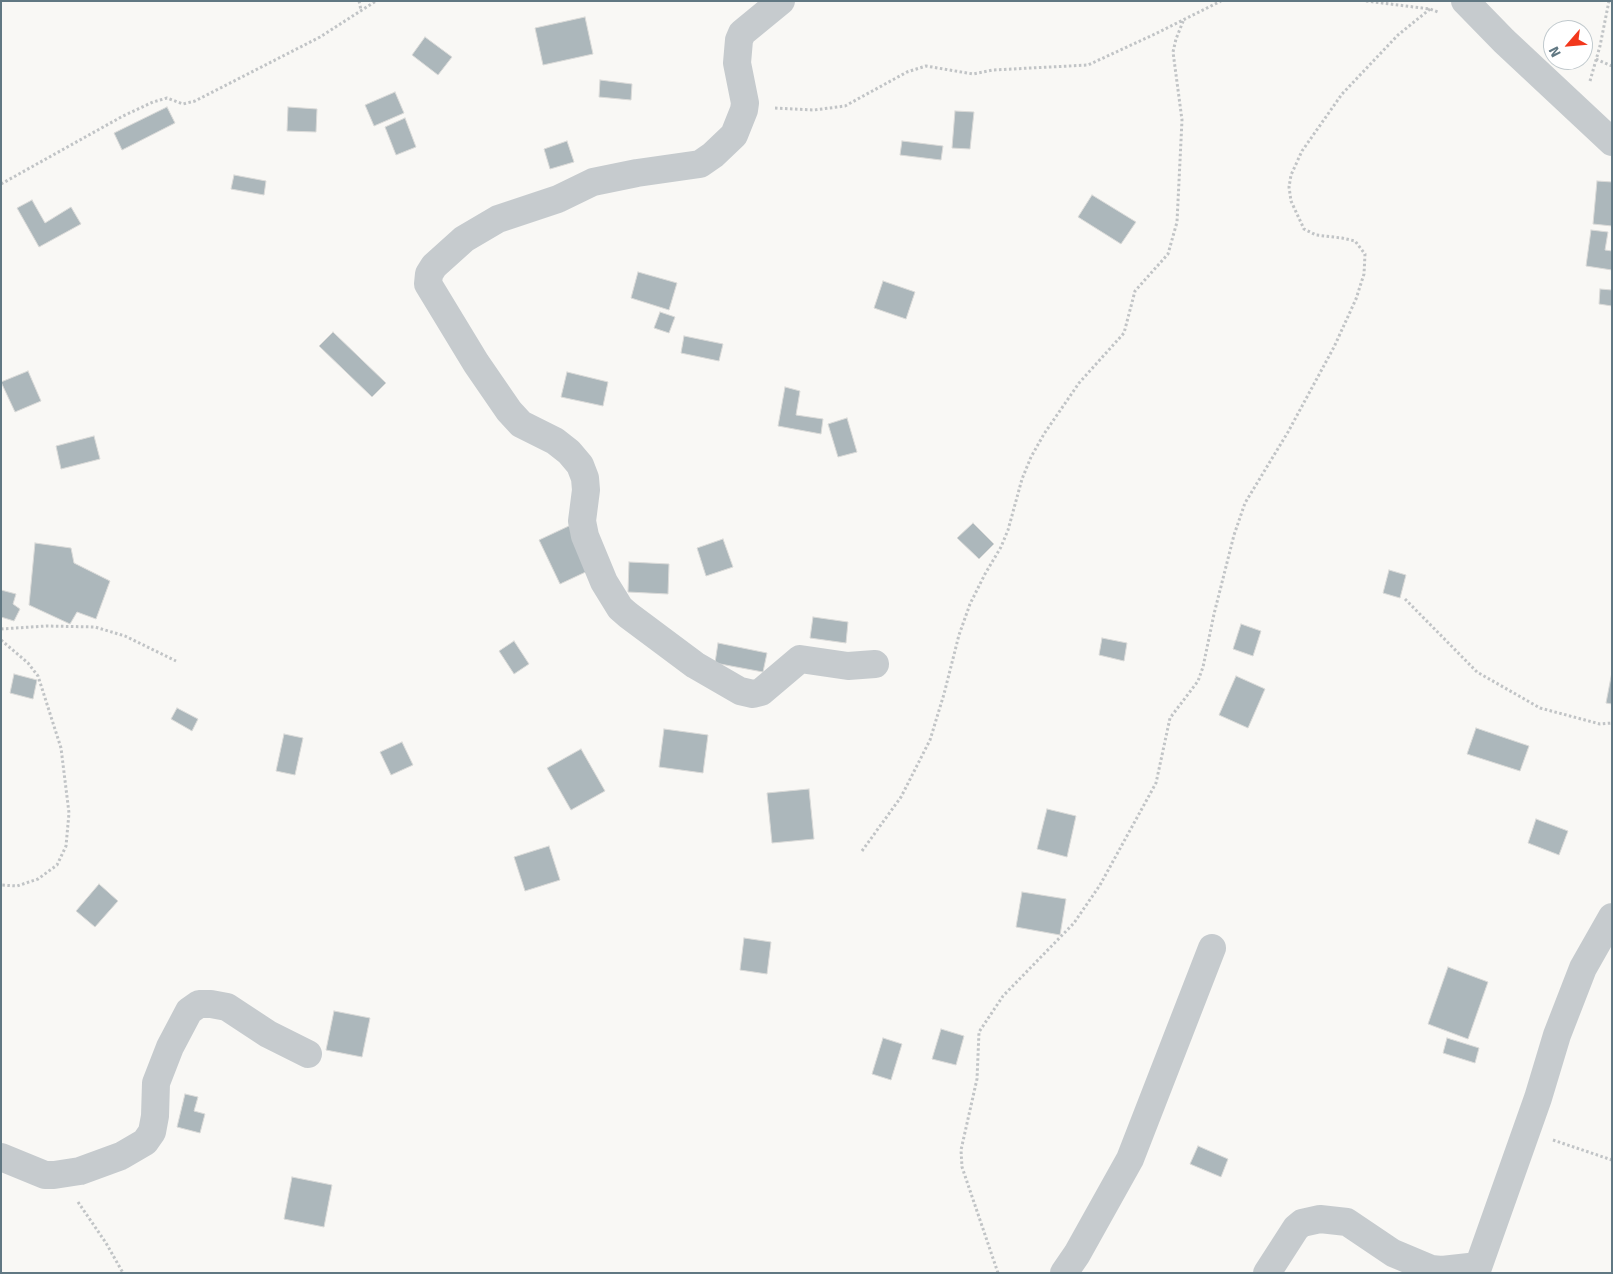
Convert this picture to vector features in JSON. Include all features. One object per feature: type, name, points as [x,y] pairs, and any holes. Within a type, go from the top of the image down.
[{"type":"street","points":[[781,1],[742,33],[739,40],[737,63],[745,103],[734,135],[714,155],[700,164],[636,172],[593,182],[558,199],[498,219],[464,239],[434,266],[429,274],[428,284],[476,363],[509,411],[521,424],[555,440],[580,465],[585,478],[586,490],[582,521],[585,536],[604,582],[620,608],[628,615],[695,665],[740,691],[753,694],[761,692],[800,659],[848,666],[875,664]]},
{"type":"street","points":[[1465,1],[1504,41],[1612,142]]},
{"type":"street","points":[[1267,1273],[1296,1228],[1302,1223],[1320,1219],[1347,1222],[1393,1253],[1431,1269],[1477,1270],[1528,1128],[1557,1035],[1583,968],[1612,917]]},
{"type":"street","points":[[1064,1273],[1077,1254],[1130,1159],[1212,948]]},
{"type":"street","points":[[1,1157],[48,1175],[80,1171],[121,1156],[145,1142],[152,1132],[155,1116],[156,1083],[170,1047],[189,1011],[198,1004],[227,1007],[268,1034],[308,1054]]},
{"type":"path","points":[[360,1],[361,10]]},
{"type":"path","points":[[1,184],[145,105],[167,98],[183,104],[195,101],[320,37],[376,1]]},
{"type":"path","points":[[739,124],[764,111],[776,108],[814,110],[845,106],[906,72],[919,67],[926,66],[973,74],[993,70],[1088,65],[1221,1]]},
{"type":"path","points":[[1366,1],[1430,9],[1439,12]]},
{"type":"path","points":[[1581,113],[1609,1]]},
{"type":"path","points":[[998,1273],[962,1167],[961,1150],[977,1079],[979,1032],[1003,996],[1074,923],[1100,885],[1156,783],[1170,718],[1198,681],[1204,667],[1216,605],[1234,535],[1245,503],[1288,432],[1334,346],[1356,299],[1364,274],[1365,254],[1355,241],[1316,235],[1304,229],[1291,201],[1288,187],[1290,175],[1302,152],[1342,94],[1398,35],[1430,9]]},
{"type":"path","points":[[862,851],[901,797],[930,740],[959,635],[970,604],[1001,547],[1008,530],[1022,479],[1032,457],[1044,434],[1079,383],[1124,333],[1135,291],[1168,254],[1177,222],[1182,120],[1173,52],[1184,19]]},
{"type":"path","points":[[1596,59],[1612,66]]},
{"type":"path","points":[[1405,599],[1477,672],[1540,708],[1600,724],[1612,723]]},
{"type":"path","points":[[1,629],[46,626],[95,627],[125,636],[176,661]]},
{"type":"path","points":[[1,640],[28,663],[38,676],[61,748],[69,813],[66,846],[57,865],[38,879],[17,886],[1,885]]},
{"type":"path","points":[[1528,1128],[1576,1149],[1612,1160]]},
{"type":"path","points":[[48,1175],[76,1198],[106,1243],[123,1273]]},
{"type":"building","points":[[585,17],[593,54],[543,65],[535,28]]},
{"type":"building","points":[[425,37],[452,57],[438,75],[412,55]]},
{"type":"building","points":[[600,80],[632,84],[631,100],[599,97]]},
{"type":"building","points":[[395,92],[404,113],[374,126],[365,105]]},
{"type":"building","points":[[167,107],[175,123],[122,150],[114,133]]},
{"type":"building","points":[[288,107],[317,109],[316,132],[287,131]]},
{"type":"building","points":[[955,111],[974,112],[970,149],[952,148]]},
{"type":"building","points":[[405,118],[416,147],[396,155],[385,127]]},
{"type":"building","points":[[567,141],[574,162],[550,169],[544,149]]},
{"type":"building","points":[[902,141],[943,146],[941,160],[900,155]]},
{"type":"building","points":[[234,175],[266,181],[264,195],[231,189]]},
{"type":"building","points":[[1597,181],[1612,182],[1612,226],[1593,224]]},
{"type":"building","points":[[1092,195],[1136,222],[1121,244],[1078,217]]},
{"type":"building","points":[[32,200],[45,223],[71,207],[81,224],[39,247],[17,208]]},
{"type":"building","points":[[1591,230],[1608,232],[1605,250],[1612,251],[1612,270],[1586,266]]},
{"type":"building","points":[[638,272],[677,283],[669,310],[631,298]]},
{"type":"building","points":[[883,281],[915,292],[906,319],[874,308]]},
{"type":"building","points":[[1600,289],[1612,290],[1612,306],[1599,304]]},
{"type":"building","points":[[660,312],[675,317],[669,333],[654,328]]},
{"type":"building","points":[[333,332],[386,383],[372,397],[319,346]]},
{"type":"building","points":[[684,336],[723,344],[719,361],[681,353]]},
{"type":"building","points":[[28,371],[41,401],[15,412],[1,382]]},
{"type":"building","points":[[567,372],[608,382],[603,406],[561,397]]},
{"type":"building","points":[[785,387],[800,391],[796,415],[823,419],[821,434],[778,426]]},
{"type":"building","points":[[847,418],[857,452],[838,457],[828,424]]},
{"type":"building","points":[[94,436],[100,459],[61,469],[56,446]]},
{"type":"building","points":[[973,523],[994,544],[979,559],[957,538]]},
{"type":"building","points":[[571,525],[592,569],[560,584],[539,540]]},
{"type":"building","points":[[723,539],[733,567],[706,576],[697,548]]},
{"type":"building","points":[[35,543],[71,548],[74,563],[110,581],[96,619],[77,612],[70,624],[29,605]]},
{"type":"building","points":[[629,562],[669,564],[668,594],[628,592]]},
{"type":"building","points":[[1389,570],[1406,575],[1400,598],[1383,593]]},
{"type":"building","points":[[1,590],[16,594],[13,604],[20,609],[14,621],[1,617]]},
{"type":"building","points":[[813,617],[848,622],[846,643],[810,638]]},
{"type":"building","points":[[1241,624],[1261,631],[1253,656],[1233,649]]},
{"type":"building","points":[[1102,638],[1127,643],[1124,661],[1099,655]]},
{"type":"building","points":[[514,641],[529,664],[514,674],[499,651]]},
{"type":"building","points":[[718,643],[767,653],[763,672],[715,663]]},
{"type":"building","points":[[1612,672],[1612,704],[1606,703]]},
{"type":"building","points":[[14,674],[37,680],[33,699],[10,693]]},
{"type":"building","points":[[1236,676],[1265,689],[1248,728],[1219,715]]},
{"type":"building","points":[[177,708],[198,719],[192,731],[171,719]]},
{"type":"building","points":[[1476,728],[1529,746],[1520,771],[1467,754]]},
{"type":"building","points":[[664,729],[708,735],[703,773],[659,767]]},
{"type":"building","points":[[284,734],[303,738],[295,775],[276,771]]},
{"type":"building","points":[[402,742],[413,765],[391,775],[380,752]]},
{"type":"building","points":[[581,749],[605,791],[571,810],[547,768]]},
{"type":"building","points":[[809,789],[814,839],[772,843],[767,793]]},
{"type":"building","points":[[1047,809],[1076,816],[1067,857],[1037,849]]},
{"type":"building","points":[[1536,819],[1568,831],[1559,855],[1528,843]]},
{"type":"building","points":[[549,846],[560,880],[525,891],[514,857]]},
{"type":"building","points":[[99,884],[118,901],[95,927],[76,911]]},
{"type":"building","points":[[1022,892],[1066,899],[1060,935],[1016,927]]},
{"type":"building","points":[[744,938],[771,942],[767,974],[740,970]]},
{"type":"building","points":[[1448,967],[1488,982],[1468,1039],[1428,1024]]},
{"type":"building","points":[[334,1011],[370,1018],[362,1057],[326,1050]]},
{"type":"building","points":[[941,1029],[964,1036],[956,1065],[932,1059]]},
{"type":"building","points":[[883,1038],[902,1044],[891,1080],[872,1074]]},
{"type":"building","points":[[1447,1038],[1479,1048],[1475,1063],[1443,1053]]},
{"type":"building","points":[[185,1094],[198,1097],[194,1111],[205,1114],[200,1133],[177,1127]]},
{"type":"building","points":[[1198,1146],[1228,1159],[1221,1177],[1190,1164]]},
{"type":"building","points":[[292,1177],[332,1185],[324,1227],[284,1219]]}]
